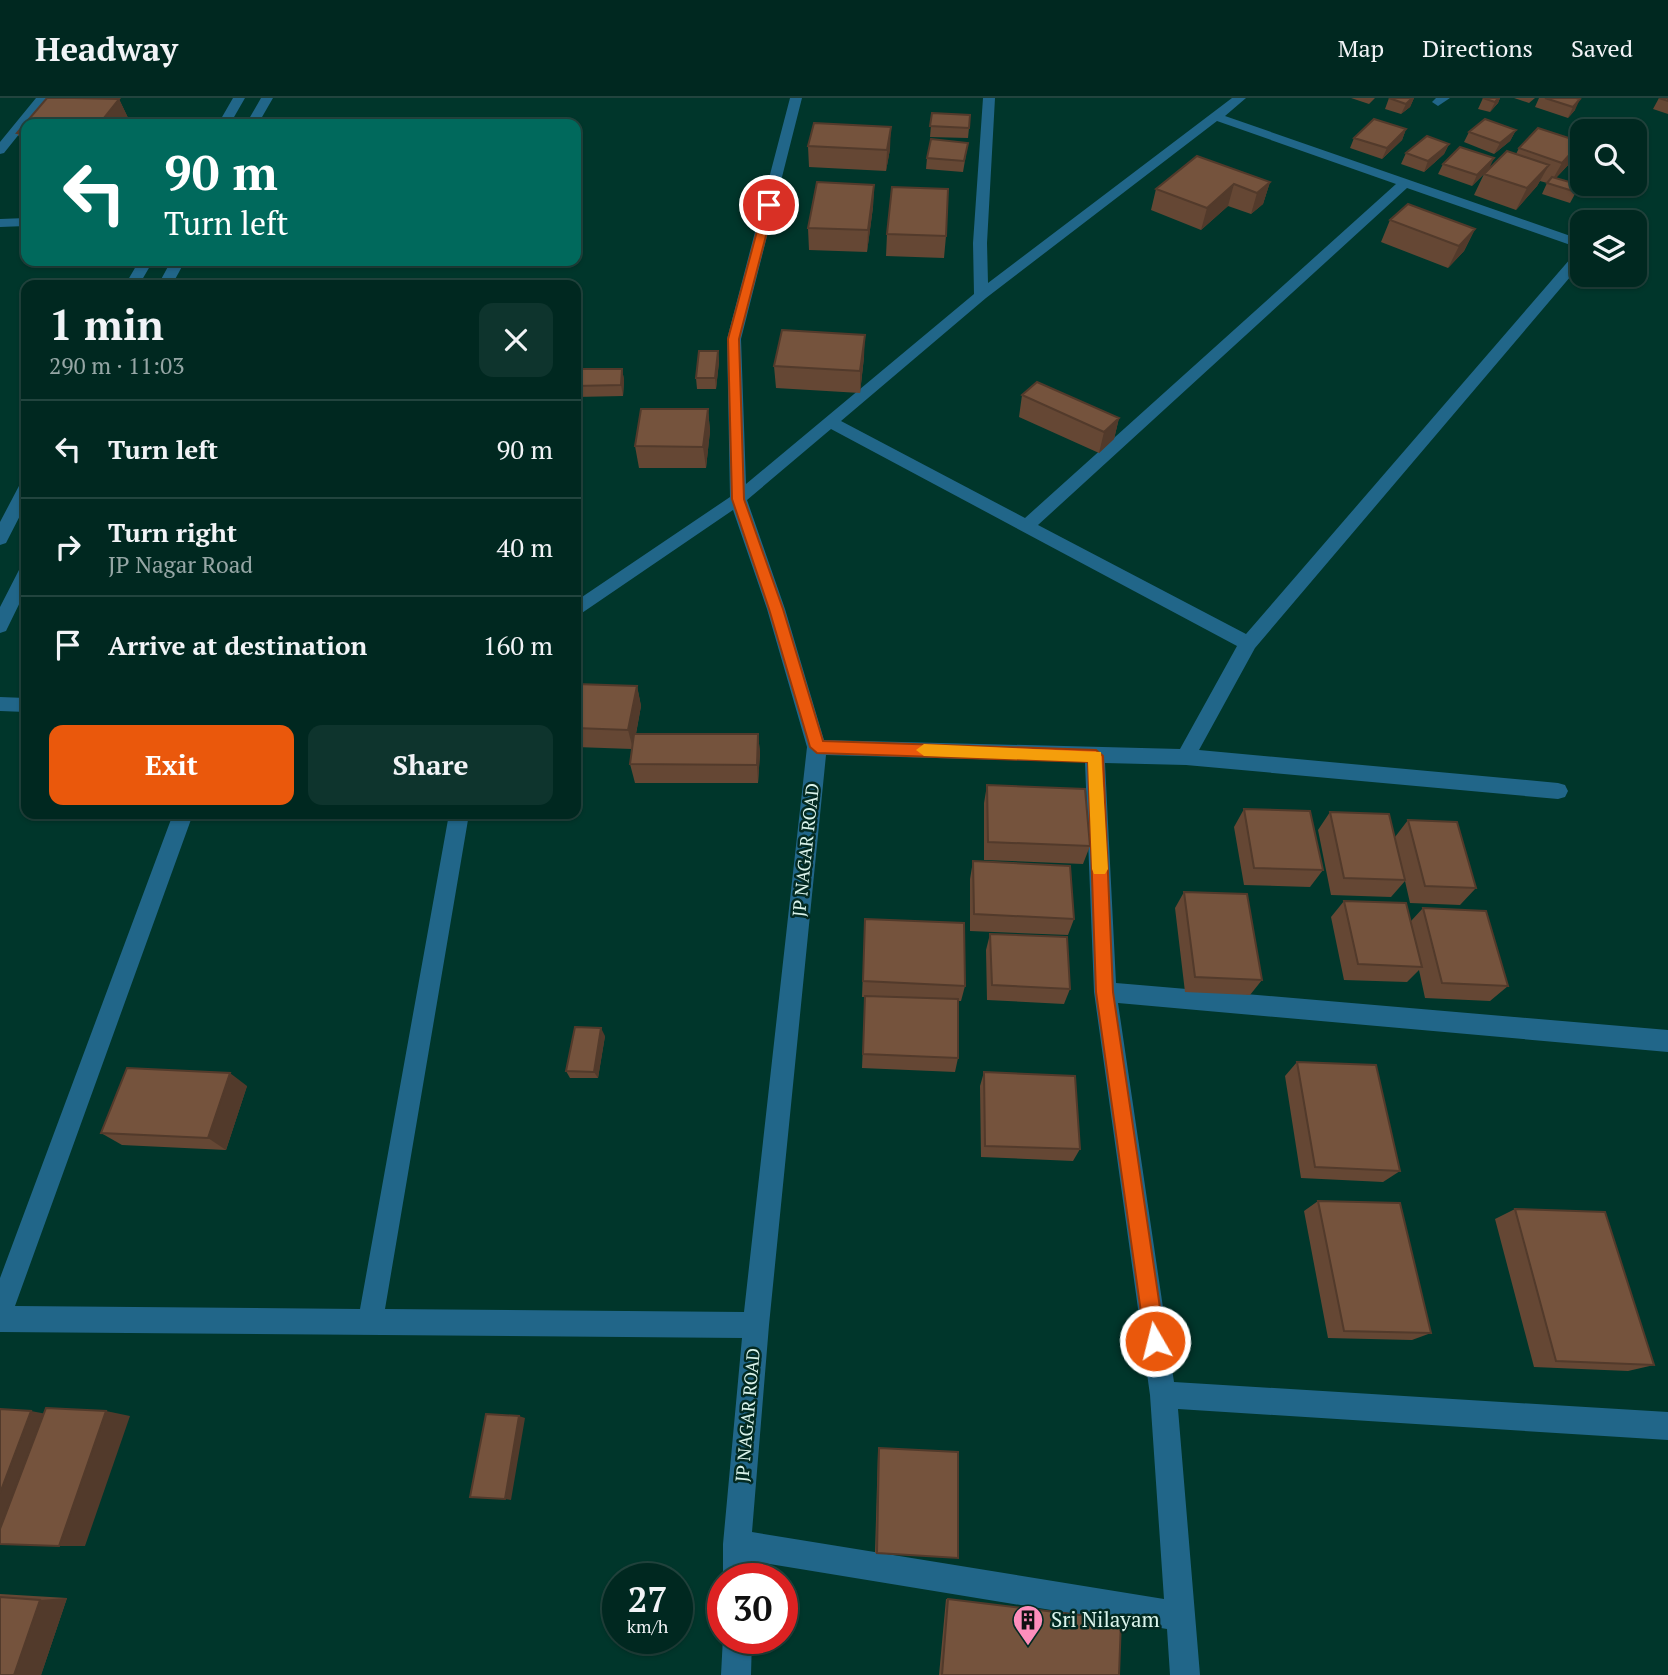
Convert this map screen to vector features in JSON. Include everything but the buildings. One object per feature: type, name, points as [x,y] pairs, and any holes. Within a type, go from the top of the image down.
[{"type":"street","points":[[25,119],[42,98]]},
{"type":"street","points":[[227,119],[239,98]]},
{"type":"street","points":[[255,119],[267,98]]},
{"type":"street","name":"JP NAGAR ROAD","points":[[737,1563],[756,1325],[817,747],[776,609],[738,499],[734,339],[796,98]]},
{"type":"street","points":[[981,295],[980,243],[989,98]]},
{"type":"street","points":[[581,607],[738,499],[832,423],[981,295],[1240,98]]},
{"type":"street","points":[[1217,117],[1570,241]]},
{"type":"street","points":[[0,149],[21,124]]},
{"type":"street","points":[[1026,526],[1406,182]]},
{"type":"street","points":[[0,223],[21,222]]},
{"type":"street","points":[[1186,757],[1248,643],[1570,268]]},
{"type":"street","points":[[832,423],[1248,643]]},
{"type":"street","points":[[0,539],[21,498]]},
{"type":"street","points":[[0,626],[21,582]]},
{"type":"street","points":[[0,704],[21,705]]},
{"type":"street","points":[[817,747],[1186,757],[1558,791]]},
{"type":"street","points":[[1096,756],[1105,992],[1163,1395],[1185,1675]]},
{"type":"street","points":[[0,1313],[181,819]]},
{"type":"street","points":[[370,1323],[458,819]]},
{"type":"street","points":[[1105,992],[1668,1041]]},
{"type":"street","points":[[0,1319],[756,1325]]},
{"type":"street","points":[[1163,1395],[1668,1426]]},
{"type":"street","points":[[737,1545],[1179,1616]]},
{"type":"street","points":[[736,1675],[737,1654]]},
{"type":"slow traffic","points":[[924,750],[1096,756],[1100,869]]},
{"type":"place","name":"Sri Nilayam","points":[[1028,1647]]},
{"type":"route","points":[[769,205],[734,339],[738,499],[776,609],[817,747],[1096,756],[1105,992],[1155,1341]]}]
